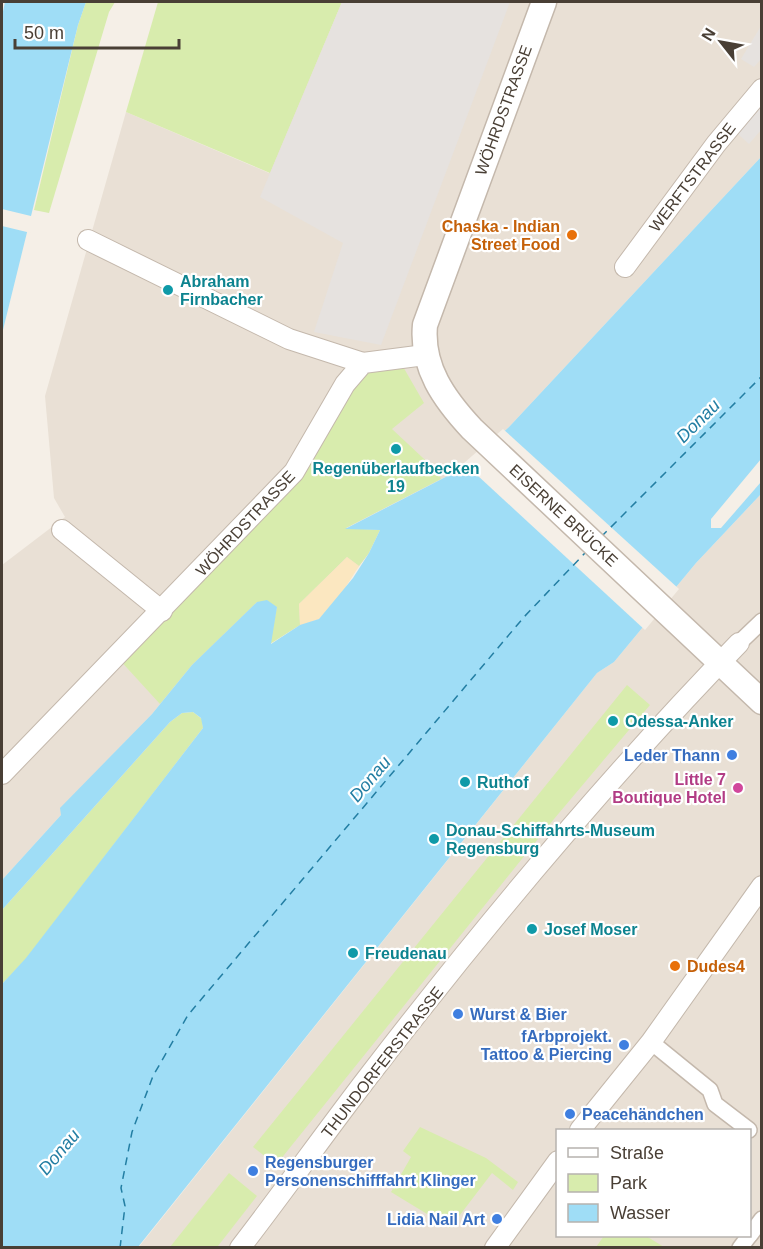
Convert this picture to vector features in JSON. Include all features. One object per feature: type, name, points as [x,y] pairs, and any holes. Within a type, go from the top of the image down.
[{"type":"street","name":"WÖHRDSTRASSE","points":[[425,355],[425,325],[544,2]]},
{"type":"street","name":"WERFTSTRASSE","points":[[625,267],[716,144],[762,89]]},
{"type":"street","points":[[88,240],[289,339],[363,363],[425,355]]},
{"type":"street","name":"EISERNE BRÜCKE","points":[[425,355],[441,390],[477,434],[762,702]]},
{"type":"street","name":"WÖHRDSTRASSE","points":[[2,774],[294,472],[345,384],[363,363]]},
{"type":"street","points":[[62,530],[162,611]]},
{"type":"street","points":[[739,643],[762,621]]},
{"type":"street","name":"THUNDORFERSTRASSE","points":[[240,1248],[369,1076],[483,934],[607,784],[739,643]]},
{"type":"street","points":[[582,1129],[651,1042],[762,886]]},
{"type":"street","points":[[651,1042],[710,1090],[715,1104],[746,1129]]},
{"type":"street","points":[[495,1248],[556,1164]]},
{"type":"street","points":[[751,1233],[762,1219]]},
{"type":"shaded area","points":[[342,2],[761,2],[761,157],[509,427],[465,467],[346,528],[369,553],[319,619],[192,665],[152,714],[61,808],[61,815],[2,880],[2,565],[65,517],[54,498],[45,396],[126,112],[269,173]]},
{"type":"shaded area","points":[[342,2],[510,2],[381,345],[314,332],[343,243],[260,197]]},
{"type":"shaded area","points":[[761,26],[761,59],[754,67],[741,59]]},
{"type":"shaded area","points":[[761,104],[761,130],[749,144],[738,134]]},
{"type":"shaded area","points":[[761,494],[761,1247],[138,1248],[597,673],[614,662],[696,563]]},
{"type":"green space","points":[[86,2],[115,2],[109,12],[49,213],[34,210],[78,25]]},
{"type":"green space","points":[[158,2],[342,2],[270,173],[126,112]]},
{"type":"green space","points":[[398,358],[424,403],[392,429],[438,472],[441,479],[346,528],[380,530],[369,553],[359,566],[347,557],[299,604],[300,625],[270,644],[277,607],[257,602],[192,665],[160,704],[117,657],[294,472],[363,363]]},
{"type":"green space","points":[[627,685],[650,705],[554,819],[276,1165],[253,1147]]},
{"type":"green space","points":[[193,712],[202,719],[203,728],[26,959],[2,984],[2,910],[170,722],[182,713]]},
{"type":"green space","points":[[420,1127],[486,1158],[518,1182],[513,1190],[492,1173],[450,1228],[391,1192],[411,1157],[403,1151]]},
{"type":"green space","points":[[229,1173],[257,1196],[218,1246],[170,1247]]},
{"type":"green space","points":[[603,1237],[648,1237],[664,1247],[596,1247]]},
{"type":"sand","points":[[347,557],[359,566],[340,596],[319,619],[300,625],[299,604]]},
{"type":"water","points":[[5,2],[86,2],[78,25],[2,334],[2,16]]},
{"type":"water","name":"Donau","points":[[761,157],[761,494],[696,563],[614,662],[597,673],[138,1247],[2,1247],[2,984],[26,958],[203,728],[201,718],[193,712],[182,713],[170,722],[2,910],[2,880],[61,815],[60,808],[152,714],[192,665],[257,602],[267,600],[277,607],[271,644],[300,625],[319,619],[353,578],[380,530],[345,529],[465,467],[509,427]]},
{"type":"pier","points":[[2,209],[35,217],[31,233],[2,226]]},
{"type":"pier","points":[[503,429],[679,589],[645,630],[464,463]]},
{"type":"pier","points":[[761,459],[761,482],[721,528],[711,528],[711,519]]},
{"type":"ferry route","points":[[601,537],[762,376]]},
{"type":"ferry route","points":[[120,1248],[125,1206],[121,1188],[132,1132],[153,1076],[188,1015],[524,617],[585,553]]},
{"type":"place","name":"Chaska - Indian Street Food","points":[[572,235]]},
{"type":"place","name":"Abraham Firnbacher","points":[[168,290]]},
{"type":"place","name":"Regenüberlaufbecken 19","points":[[396,449]]},
{"type":"place","name":"Odessa-Anker","points":[[613,721]]},
{"type":"place","name":"Leder Thann","points":[[732,755]]},
{"type":"place","name":"Ruthof","points":[[465,782]]},
{"type":"place","name":"Little 7 Boutique Hotel","points":[[738,788]]},
{"type":"place","name":"Donau-Schiffahrts-Museum Regensburg","points":[[434,839]]},
{"type":"place","name":"Josef Moser","points":[[532,929]]},
{"type":"place","name":"Freudenau","points":[[353,953]]},
{"type":"place","name":"Dudes4","points":[[675,966]]},
{"type":"place","name":"Wurst & Bier","points":[[458,1014]]},
{"type":"place","name":"fArbprojekt. Tattoo & Piercing","points":[[624,1045]]},
{"type":"place","name":"Peacehändchen","points":[[570,1114]]},
{"type":"place","name":"Regensburger Personenschifffahrt Klinger","points":[[253,1171]]},
{"type":"place","name":"Lidia Nail Art","points":[[497,1219]]}]
